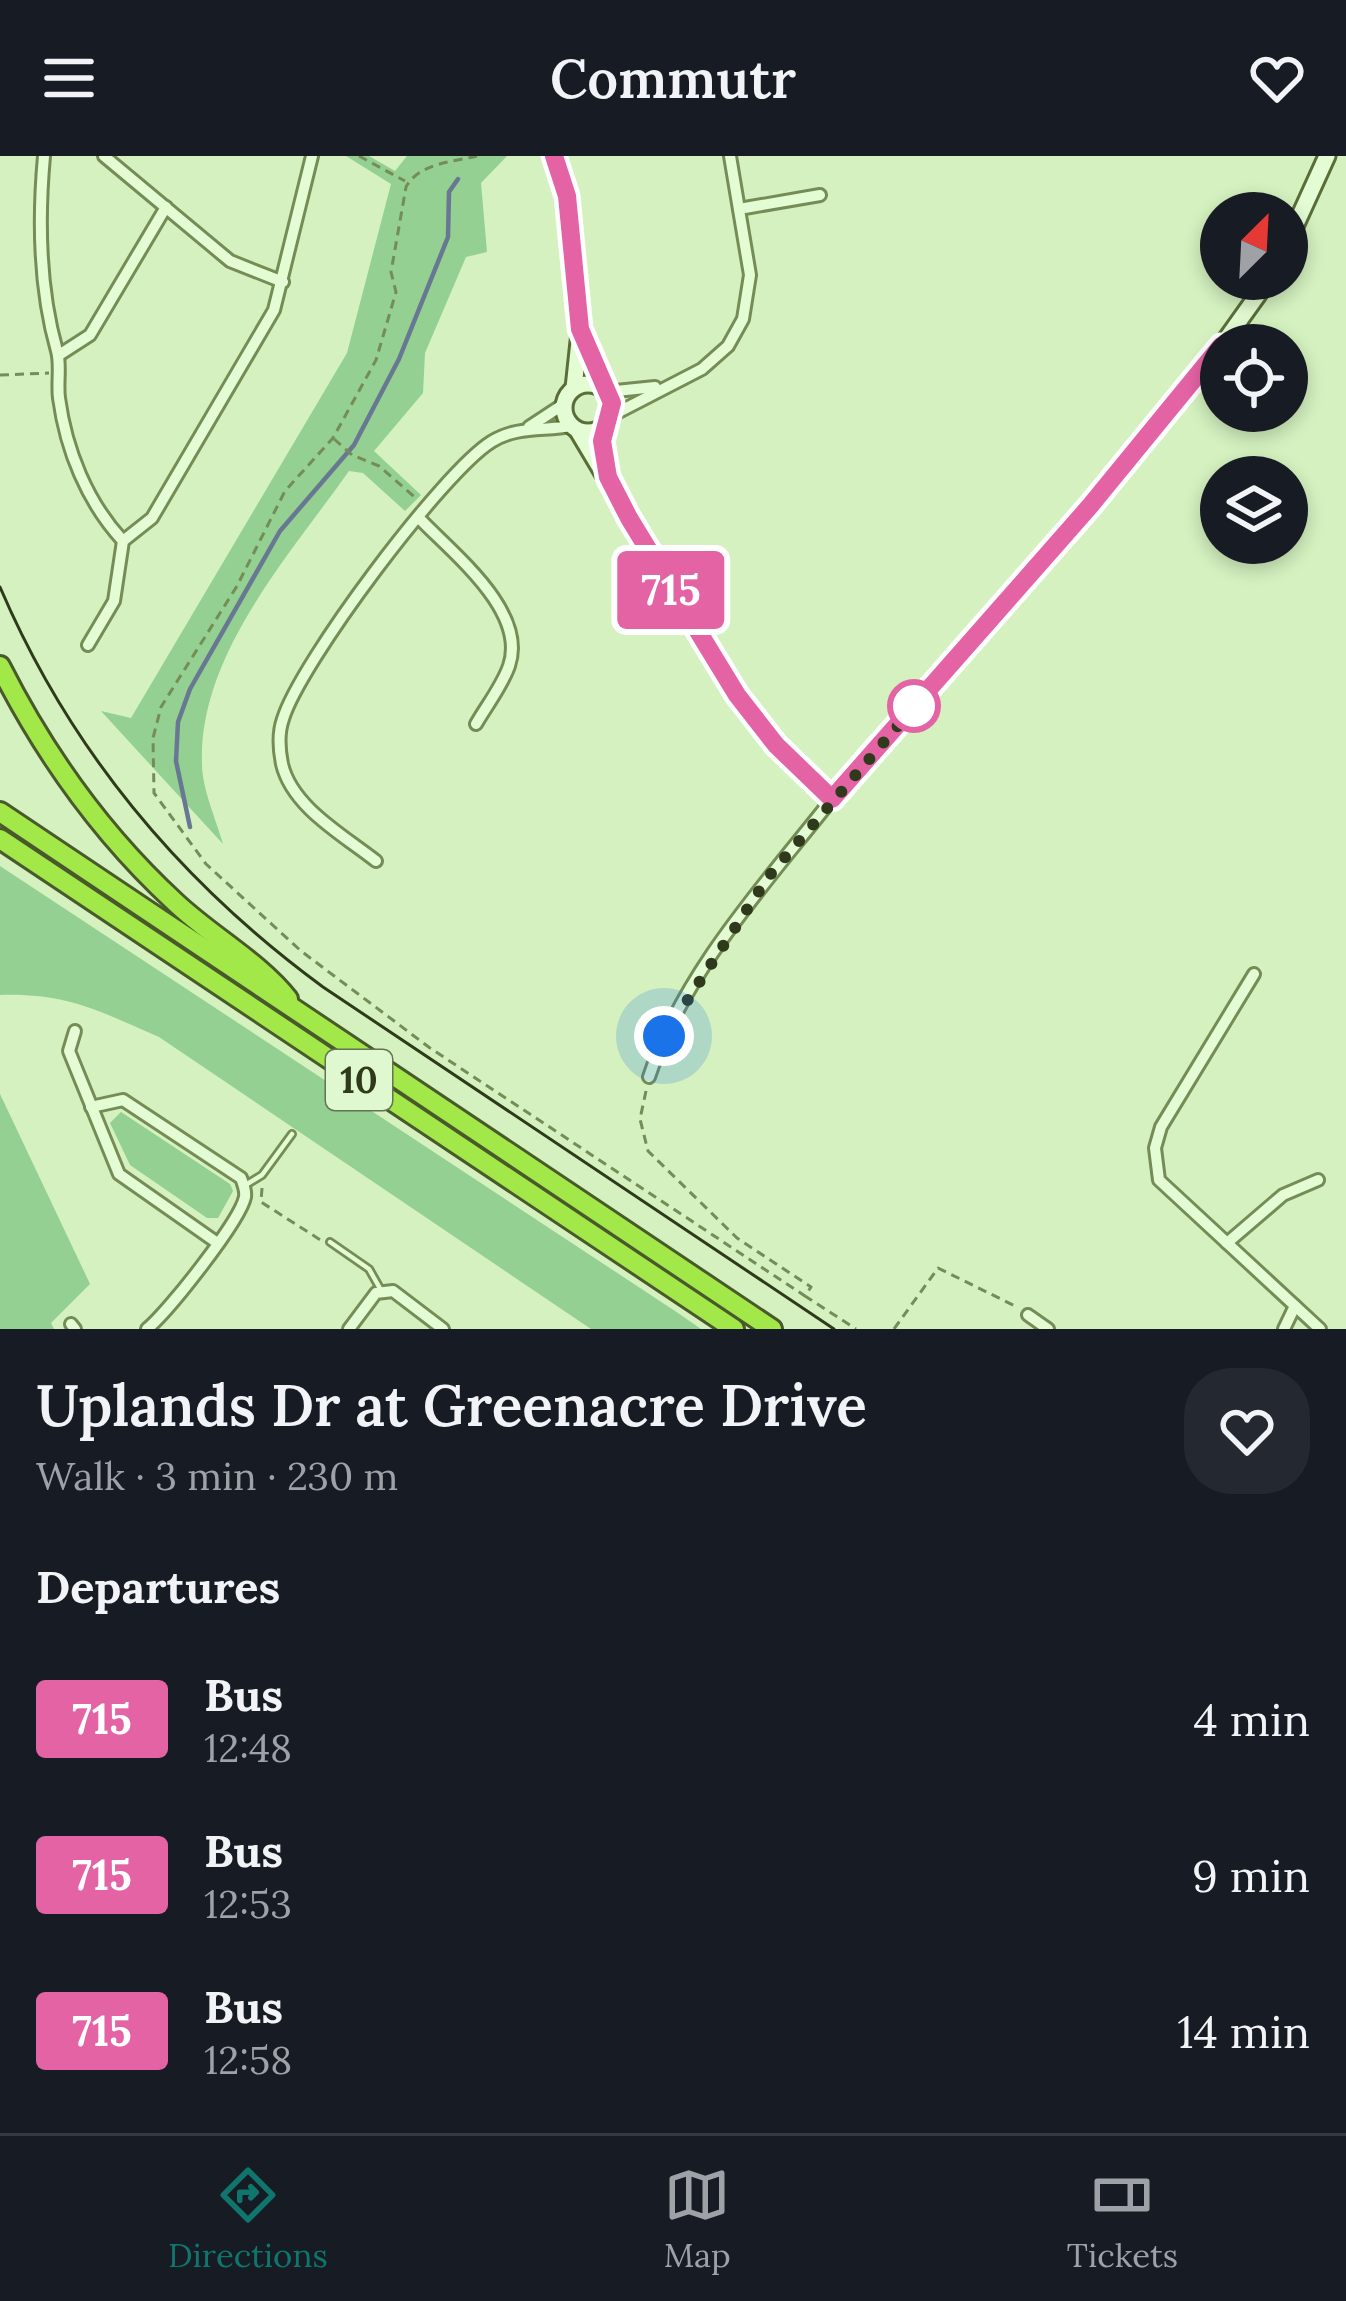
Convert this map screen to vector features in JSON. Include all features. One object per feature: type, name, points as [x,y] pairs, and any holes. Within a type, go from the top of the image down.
[{"type":"highway","points":[[0,666],[42,743],[105,830],[175,903],[280,989],[305,1021]]},
{"type":"highway","name":"10","points":[[0,812],[305,1021],[772,1329]]},
{"type":"highway","name":"10","points":[[0,839],[734,1329]]},
{"type":"street","points":[[44,156],[42,270],[49,328],[59,355],[62,419],[79,471],[123,542],[114,601],[88,645]]},
{"type":"street","points":[[104,156],[239,267],[283,282]]},
{"type":"street","points":[[123,542],[152,518],[269,320],[283,282],[312,156]]},
{"type":"street","points":[[376,860],[296,792],[282,762],[280,730],[295,691],[381,561],[485,446],[564,404],[574,388],[580,329],[567,196],[554,156]]},
{"type":"street","points":[[526,428],[606,422],[658,387],[717,359],[743,320],[750,275],[730,156]]},
{"type":"street","points":[[1308,198],[1327,156]]},
{"type":"street","points":[[739,209],[820,195]]},
{"type":"street","points":[[59,355],[90,335],[166,207]]},
{"type":"street","points":[[580,329],[604,390],[608,477]]},
{"type":"street","points":[[649,1077],[664,1036],[730,932],[832,799],[1090,506],[1200,373]]},
{"type":"street","points":[[574,388],[588,384],[604,390],[658,387]]},
{"type":"street","points":[[564,404],[724,676],[776,745],[832,799]]},
{"type":"street","points":[[423,513],[497,604],[510,628],[509,665],[476,724]]},
{"type":"street","points":[[1254,974],[1161,1126],[1155,1148],[1159,1180],[1320,1329]]},
{"type":"street","points":[[75,1031],[69,1051],[119,1174],[216,1242]]},
{"type":"street","points":[[91,1107],[122,1100],[242,1178],[245,1198],[175,1302],[147,1329]]},
{"type":"street","points":[[1227,1243],[1283,1195],[1318,1180]]},
{"type":"street","points":[[349,1329],[382,1292],[393,1291],[442,1329]]},
{"type":"street","points":[[1284,1329],[1294,1306]]},
{"type":"street","points":[[1028,1315],[1048,1329]]},
{"type":"lane","points":[[244,1186],[262,1175],[292,1134]]},
{"type":"lane","points":[[330,1242],[369,1268],[382,1292]]},
{"type":"path","points":[[359,156],[409,182]]},
{"type":"path","points":[[477,156],[429,168],[409,182],[391,272],[394,302],[376,360],[333,438],[285,491],[237,586],[161,707],[152,770],[161,808],[227,886],[301,951],[430,1048],[856,1329]]},
{"type":"path","points":[[0,375],[57,372]]},
{"type":"path","points":[[333,438],[352,455],[379,466],[423,513]]},
{"type":"path","points":[[649,1077],[640,1119],[648,1151],[729,1231],[811,1287],[806,1296]]},
{"type":"path","points":[[262,1175],[261,1202],[330,1242]]},
{"type":"path","points":[[894,1329],[938,1268],[1003,1296],[1028,1315]]},
{"type":"green space","points":[[346,156],[369,156],[395,171],[407,156],[507,156],[481,183],[487,252],[466,257],[425,353],[423,393],[374,451],[421,495],[405,511],[363,473],[349,471],[252,608],[215,684],[202,764],[223,844],[101,711],[131,718],[347,353],[391,184]]},
{"type":"green space","points":[[0,866],[701,1329],[591,1329],[159,1037],[64,1001],[0,995]]},
{"type":"green space","points":[[0,1094],[90,1284],[51,1323],[54,1329],[0,1329]]},
{"type":"green space","points":[[121,1112],[230,1184],[233,1191],[218,1218],[207,1218],[130,1165],[110,1123]]},
{"type":"waterway","points":[[190,827],[176,761],[178,722],[190,689],[280,531],[354,445],[399,359],[448,237],[449,192],[458,179]]},
{"type":"tram line","points":[[0,587],[28,647],[95,758],[176,858],[222,903],[323,987],[834,1329]]},
{"type":"bus line","name":"715","points":[[554,156],[567,196],[580,329],[612,403],[611,416],[602,428],[608,477],[724,676],[776,745],[832,799],[1090,506],[1200,372]]},
{"type":"route","points":[[664,1036],[769,876],[926,693],[914,706]]}]
